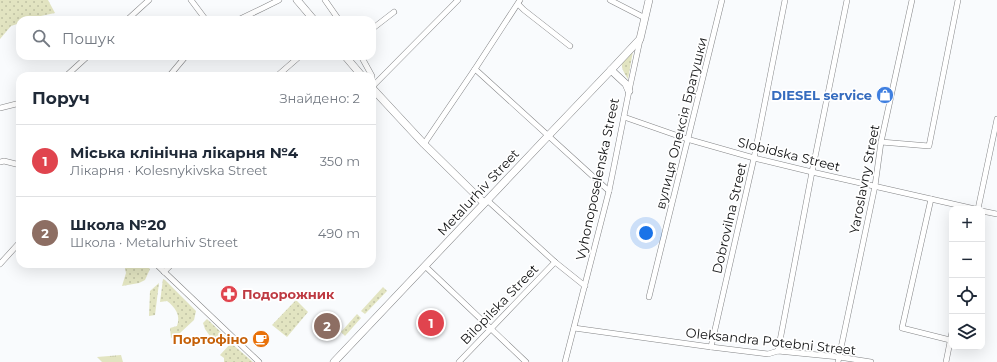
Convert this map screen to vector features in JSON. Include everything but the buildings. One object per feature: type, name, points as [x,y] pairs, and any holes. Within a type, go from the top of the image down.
[{"type":"main road","points":[[297,0],[311,16]]},
{"type":"main road","name":"Vyhonoposelenska Street","points":[[640,39],[649,0]]},
{"type":"main road","name":"Metalurhiv Street","points":[[334,362],[640,39]]},
{"type":"main road","points":[[348,60],[359,72]]},
{"type":"main road","points":[[611,70],[626,84],[629,92]]},
{"type":"main road","points":[[376,91],[424,144],[486,202]]},
{"type":"street","points":[[131,16],[149,0]]},
{"type":"street","points":[[191,0],[203,16]]},
{"type":"street","points":[[247,16],[279,0]]},
{"type":"street","points":[[325,0],[336,16]]},
{"type":"street","points":[[376,83],[458,0]]},
{"type":"street","points":[[610,0],[645,18]]},
{"type":"street","name":"вулиця Олексія Братушки","points":[[649,298],[722,0]]},
{"type":"street","name":"Dobrovilna Street","points":[[711,347],[754,158],[785,0]]},
{"type":"street","points":[[778,351],[847,0]]},
{"type":"street","name":"Yaroslavny Street","points":[[839,359],[875,186],[881,142],[912,0]]},
{"type":"street","points":[[881,142],[929,146],[958,0]]},
{"type":"street","points":[[424,144],[475,69],[518,1],[524,10],[570,46]]},
{"type":"street","points":[[376,26],[394,12]]},
{"type":"street","name":"Vyhonoposelenska Street","points":[[565,362],[609,191],[640,39]]},
{"type":"street","points":[[70,72],[84,60]]},
{"type":"street","points":[[173,72],[183,60]]},
{"type":"street","points":[[282,72],[295,60]]},
{"type":"street","points":[[363,60],[370,72]]},
{"type":"street","points":[[475,69],[609,191]]},
{"type":"street","points":[[0,108],[16,104]]},
{"type":"street","name":"Slobidska Street","points":[[624,117],[687,140],[754,158],[962,206]]},
{"type":"street","points":[[977,206],[997,119]]},
{"type":"street","points":[[0,162],[4,161],[16,164]]},
{"type":"street","points":[[931,199],[902,328],[949,340]]},
{"type":"street","points":[[486,202],[585,286]]},
{"type":"street","points":[[985,212],[997,214]]},
{"type":"street","points":[[0,264],[16,246]]},
{"type":"street","name":"Bilopilska Street","points":[[459,362],[555,262]]},
{"type":"street","points":[[425,266],[526,362]]},
{"type":"street","points":[[160,268],[259,362]]},
{"type":"street","points":[[164,272],[168,268]]},
{"type":"street","name":"Oleksandra Potebni Street","points":[[574,328],[768,354],[778,351],[871,362]]},
{"type":"street","points":[[946,362],[949,346]]},
{"type":"green space","points":[[0,0],[48,0],[55,13],[41,16],[16,16],[16,24],[11,26],[0,39]]},
{"type":"green space","points":[[633,51],[628,79],[623,70],[622,64]]},
{"type":"green space","points":[[125,268],[150,269],[145,280],[139,283],[122,286],[126,273]]},
{"type":"green space","points":[[163,279],[196,311],[194,320],[180,333],[171,338],[170,328],[177,326],[178,315],[170,303],[167,301],[160,302]]},
{"type":"green space","points":[[159,283],[155,315],[149,316],[150,291]]},
{"type":"green space","points":[[383,287],[387,291],[365,314],[361,311]]},
{"type":"green space","points":[[296,300],[308,312],[287,337],[272,325]]},
{"type":"green space","points":[[357,314],[361,318],[345,336],[341,332]]},
{"type":"green space","points":[[207,319],[225,336],[216,345],[205,329],[203,323]]},
{"type":"green space","points":[[231,343],[253,362],[224,362],[224,358],[220,355]]},
{"type":"green space","points":[[121,355],[123,362],[102,362],[97,357]]},
{"type":"place","name":"DIESEL service","points":[[885,95]]},
{"type":"place","name":"Подорожник","points":[[229,294]]},
{"type":"place","name":"Міська клінічна лікарня №4","points":[[431,323]]},
{"type":"place","name":"Школа №20","points":[[327,326]]},
{"type":"place","name":"Портофіно","points":[[261,339]]}]
